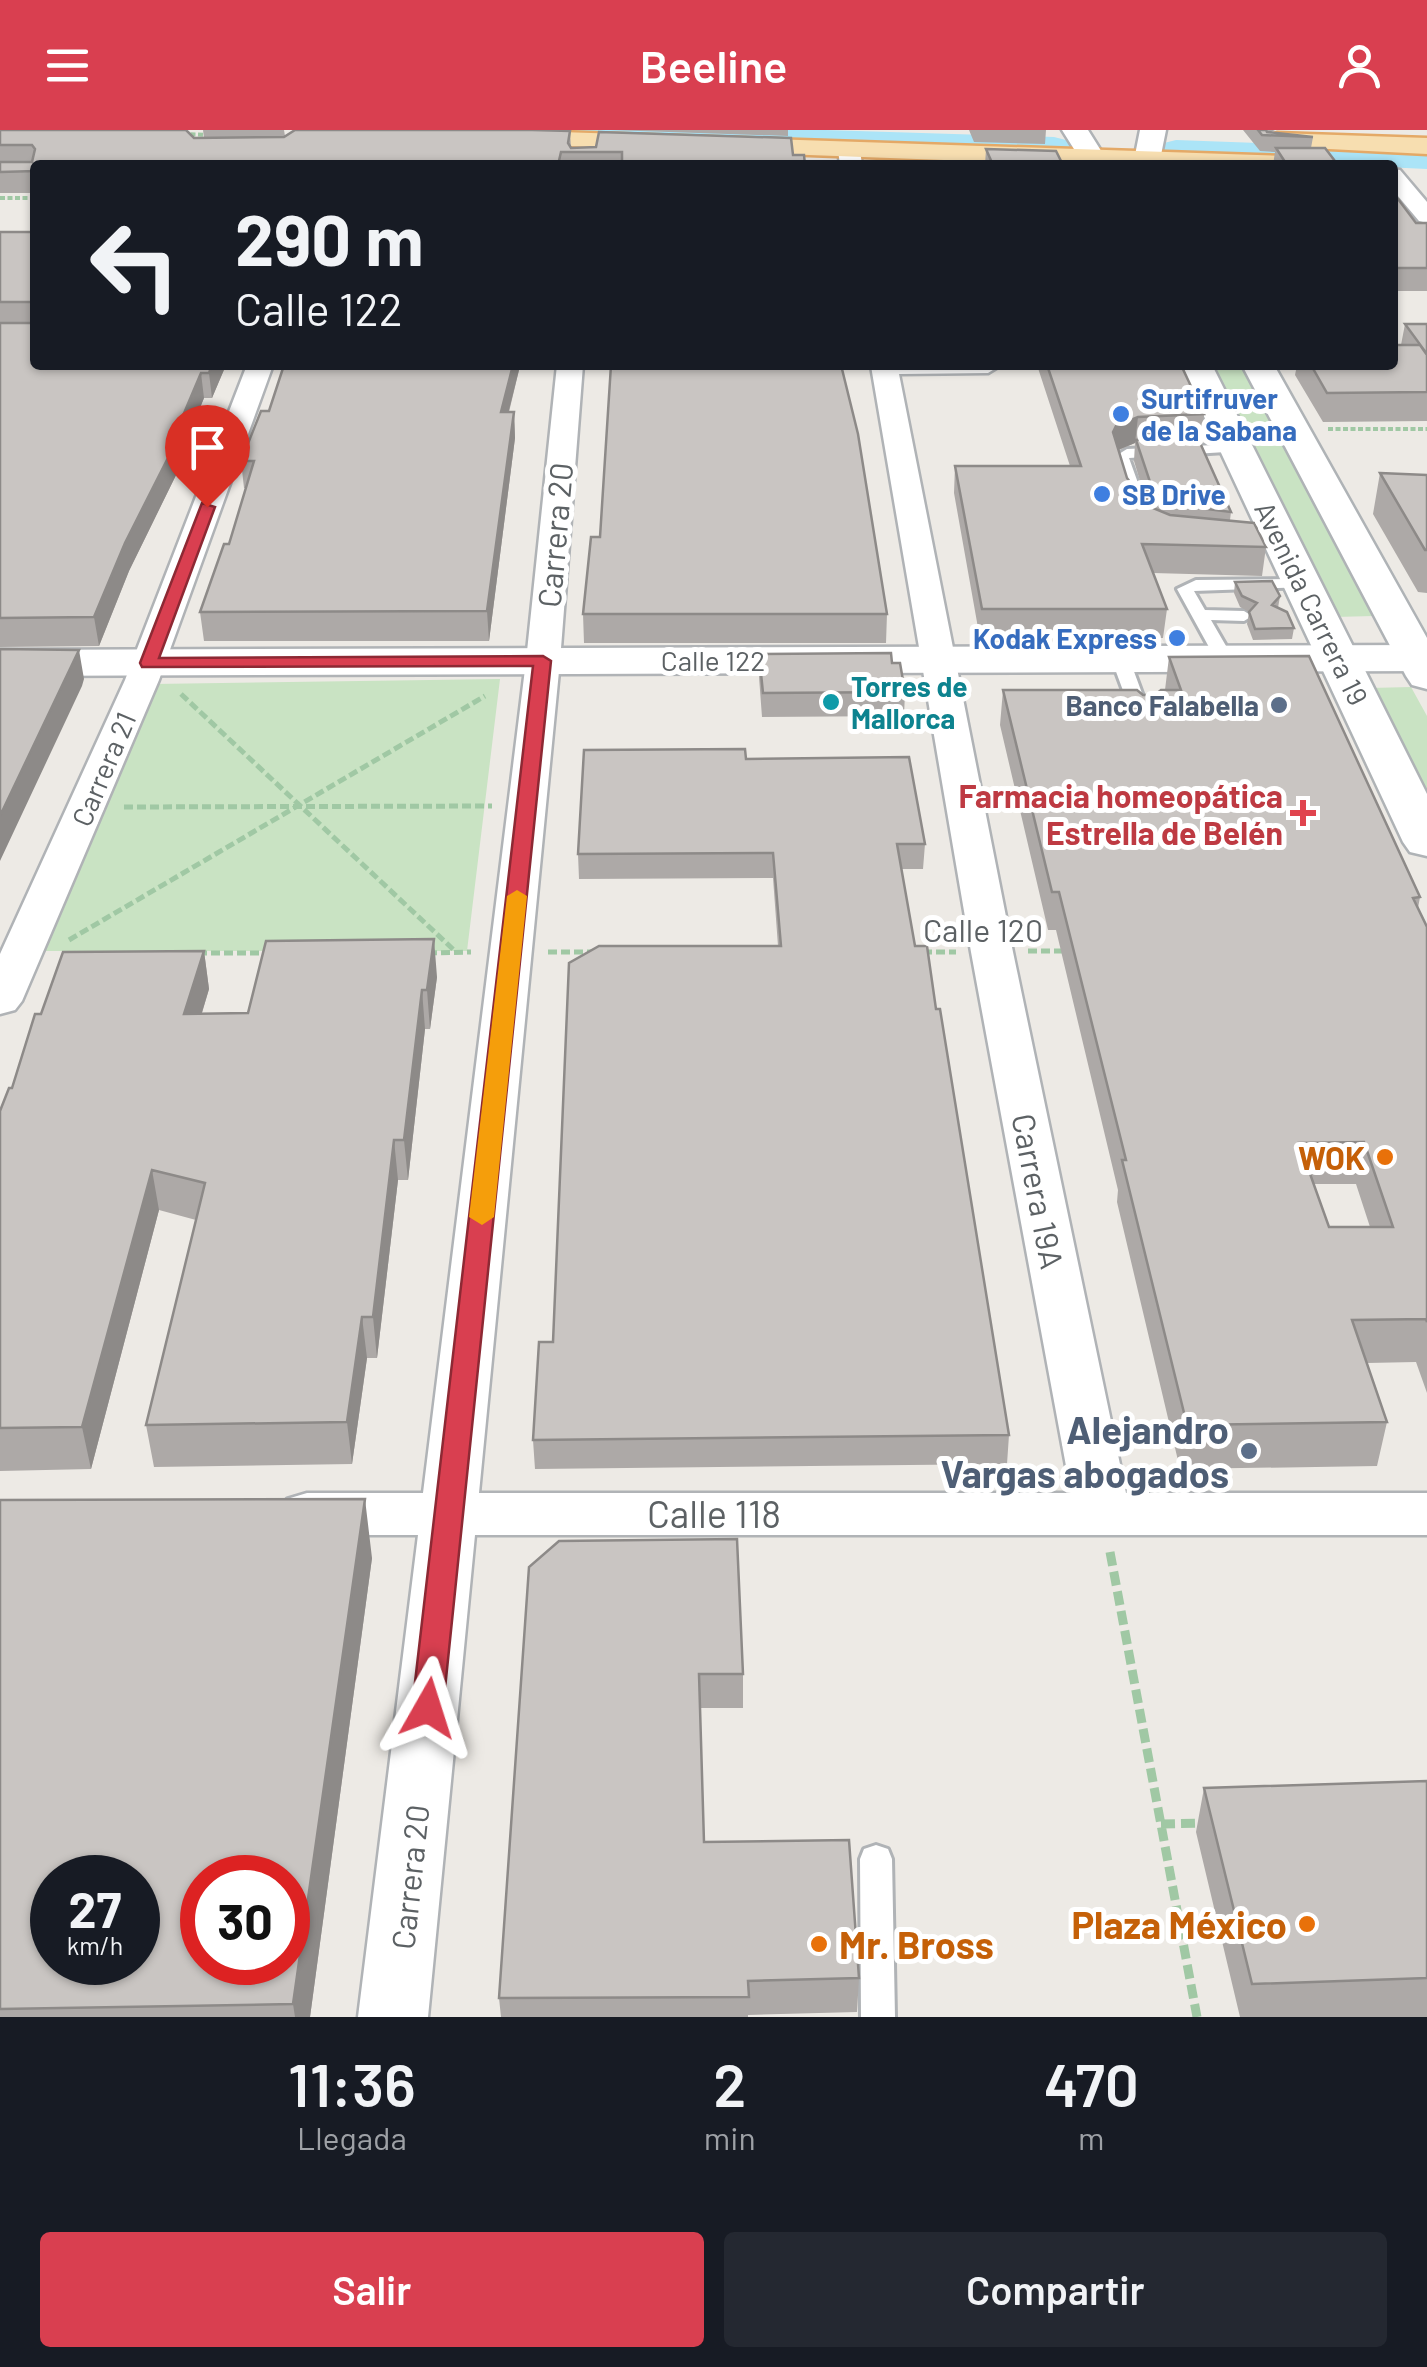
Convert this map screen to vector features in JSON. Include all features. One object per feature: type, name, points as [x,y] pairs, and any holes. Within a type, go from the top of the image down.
[{"type":"main road","points":[[934,130],[1076,132],[1149,148],[1268,160]]},
{"type":"main road","points":[[1076,132],[1094,160]]},
{"type":"main road","points":[[471,137],[590,153],[1034,160]]},
{"type":"main road","points":[[1099,160],[1149,148],[1427,146]]},
{"type":"main road","points":[[1398,168],[1427,168]]},
{"type":"main road","name":"Avenida Carrera 19","points":[[1198,370],[1236,448],[1270,540],[1338,658],[1427,842]]},
{"type":"main road","name":"Avenida Carrera 19","points":[[1261,370],[1424,664]]},
{"type":"main road","name":"Calle 122","points":[[0,663],[1338,658],[1424,664]]},
{"type":"street","points":[[1398,185],[1413,208]]},
{"type":"street","name":"Carrera 21","points":[[0,1000],[33,953],[258,370]]},
{"type":"street","name":"Carrera 20","points":[[394,2017],[543,661],[570,370]]},
{"type":"street","name":"Carrera 19A","points":[[885,370],[992,952],[1102,1511]]},
{"type":"street","name":"Calle 118","points":[[247,1514],[1427,1514]]},
{"type":"lane","points":[[1143,519],[1121,457],[1135,450],[1236,448]]},
{"type":"lane","points":[[1224,658],[1185,589],[1188,586],[1306,603]]},
{"type":"lane","points":[[1198,615],[1244,616]]},
{"type":"lane","points":[[1120,658],[1144,723]]},
{"type":"lane","points":[[876,1860],[878,2017]]},
{"type":"path","points":[[0,198],[30,198]]},
{"type":"path","points":[[1312,429],[1427,429]]},
{"type":"path","points":[[33,953],[300,808],[500,686]]},
{"type":"path","points":[[179,692],[456,952]]},
{"type":"path","points":[[88,807],[526,806]]},
{"type":"path","points":[[417,952],[607,952]]},
{"type":"path","name":"Calle 120","points":[[915,952],[1071,952]]},
{"type":"path","points":[[183,953],[280,953]]},
{"type":"path","points":[[1102,1511],[1197,2017]]},
{"type":"path","points":[[1161,1824],[1218,1823]]},
{"type":"green space","points":[[1212,370],[1247,370],[1374,616],[1334,617]]},
{"type":"green space","points":[[500,679],[467,951],[32,951],[153,684]]},
{"type":"green space","points":[[1411,687],[1427,716],[1427,793],[1370,688]]},
{"type":"building","points":[[0,130],[186,130],[194,138],[284,137],[295,130],[532,130],[570,131],[571,148],[596,147],[599,132],[791,138],[793,155],[804,155],[804,160],[622,160],[622,152],[561,152],[559,160],[32,160],[32,145],[0,145]]},
{"type":"building","points":[[1258,130],[1266,130],[1313,137],[1262,135]]},
{"type":"building","points":[[1276,148],[1325,148],[1334,160],[1284,160]]},
{"type":"building","points":[[986,149],[1056,151],[1060,160],[991,160]]},
{"type":"building","points":[[0,162],[30,162],[30,171],[0,172]]},
{"type":"building","points":[[1398,199],[1416,223],[1427,223],[1427,268],[1398,268]]},
{"type":"building","points":[[0,232],[30,232],[30,302],[0,302]]},
{"type":"building","points":[[0,323],[30,323],[30,370],[210,370],[201,373],[171,444],[175,444],[125,543],[94,617],[0,618]]},
{"type":"building","points":[[1405,324],[1427,324],[1427,354]]},
{"type":"building","points":[[1398,345],[1420,345],[1427,355],[1427,392],[1327,393],[1314,370],[1398,370]]},
{"type":"building","points":[[282,370],[512,370],[501,412],[514,412],[487,611],[200,612],[224,544],[229,544],[254,461],[241,461],[261,411],[269,411]]},
{"type":"building","points":[[611,370],[842,370],[858,434],[887,614],[583,614],[591,537],[600,537]]},
{"type":"building","points":[[1049,370],[1183,370],[1204,414],[1138,417],[1116,426],[1113,432],[1127,478],[1148,506],[1170,515],[1254,523],[1266,547],[1142,544],[1167,609],[982,609],[955,466],[1081,466]]},
{"type":"building","points":[[1197,436],[1231,512],[1175,505],[1162,498],[1150,482],[1136,440]]},
{"type":"building","points":[[1380,473],[1427,475],[1427,550],[1425,550]]},
{"type":"building","points":[[1272,581],[1280,596],[1272,605],[1287,612],[1294,628],[1255,629],[1249,612],[1257,603],[1242,596],[1235,582]]},
{"type":"building","points":[[0,649],[79,650],[0,816]]},
{"type":"building","points":[[891,653],[892,663],[900,663],[905,692],[763,693],[759,654]]},
{"type":"building","points":[[1309,656],[1420,897],[1413,898],[1427,927],[1427,1322],[1352,1320],[1387,1422],[1187,1425],[1059,892],[1052,892],[1003,690],[1137,690],[1143,695],[1155,695],[1161,690],[1181,690],[1169,657]],"holes":[[[1364,1142],[1393,1227],[1329,1227],[1299,1143]]]},
{"type":"building","points":[[745,749],[746,759],[909,757],[925,844],[897,844],[915,946],[927,946],[936,1009],[940,1009],[1009,1435],[533,1440],[539,1342],[553,1342],[569,963],[599,946],[781,946],[773,853],[578,854],[584,750]]},
{"type":"building","points":[[434,939],[427,990],[422,990],[404,1140],[394,1140],[373,1317],[362,1317],[347,1422],[146,1425],[205,1183],[152,1170],[82,1427],[0,1428],[0,1111],[12,1088],[35,1014],[41,1014],[63,952],[204,951],[184,1014],[248,1013],[266,941]]},
{"type":"building","points":[[365,1499],[310,1885],[310,1855],[180,1855],[180,1985],[296,1985],[293,2004],[0,2009],[0,1500]]},
{"type":"building","points":[[737,1539],[743,1674],[699,1674],[704,1842],[849,1840],[859,1978],[748,1981],[749,1997],[499,1998],[529,1567],[559,1541]]},
{"type":"building","name":"Plaza México","points":[[1427,1781],[1427,1978],[1252,1984],[1204,1788]]},
{"type":"waterway","points":[[511,130],[1054,147]]},
{"type":"waterway","points":[[1176,150],[1427,159]]},
{"type":"slow traffic","points":[[482,1217],[517,896]]},
{"type":"place","name":"Surtifruver de la Sabana","points":[[1121,414]]},
{"type":"place","name":"SB Drive","points":[[1102,494]]},
{"type":"place","name":"Kodak Express","points":[[1177,638]]},
{"type":"place","name":"Torres de Mallorca","points":[[831,702]]},
{"type":"place","name":"Banco Falabella","points":[[1279,705]]},
{"type":"place","name":"Farmacia homeopática Estrella de Belén","points":[[1303,813]]},
{"type":"place","name":"WOK","points":[[1385,1157]]},
{"type":"place","name":"Alejandro Vargas abogados","points":[[1249,1451]]},
{"type":"place","name":"Plaza México","points":[[1307,1924]]},
{"type":"place","name":"Mr. Bross","points":[[819,1944]]},
{"type":"route","points":[[207,507],[148,663],[543,661],[428,1708]]}]
